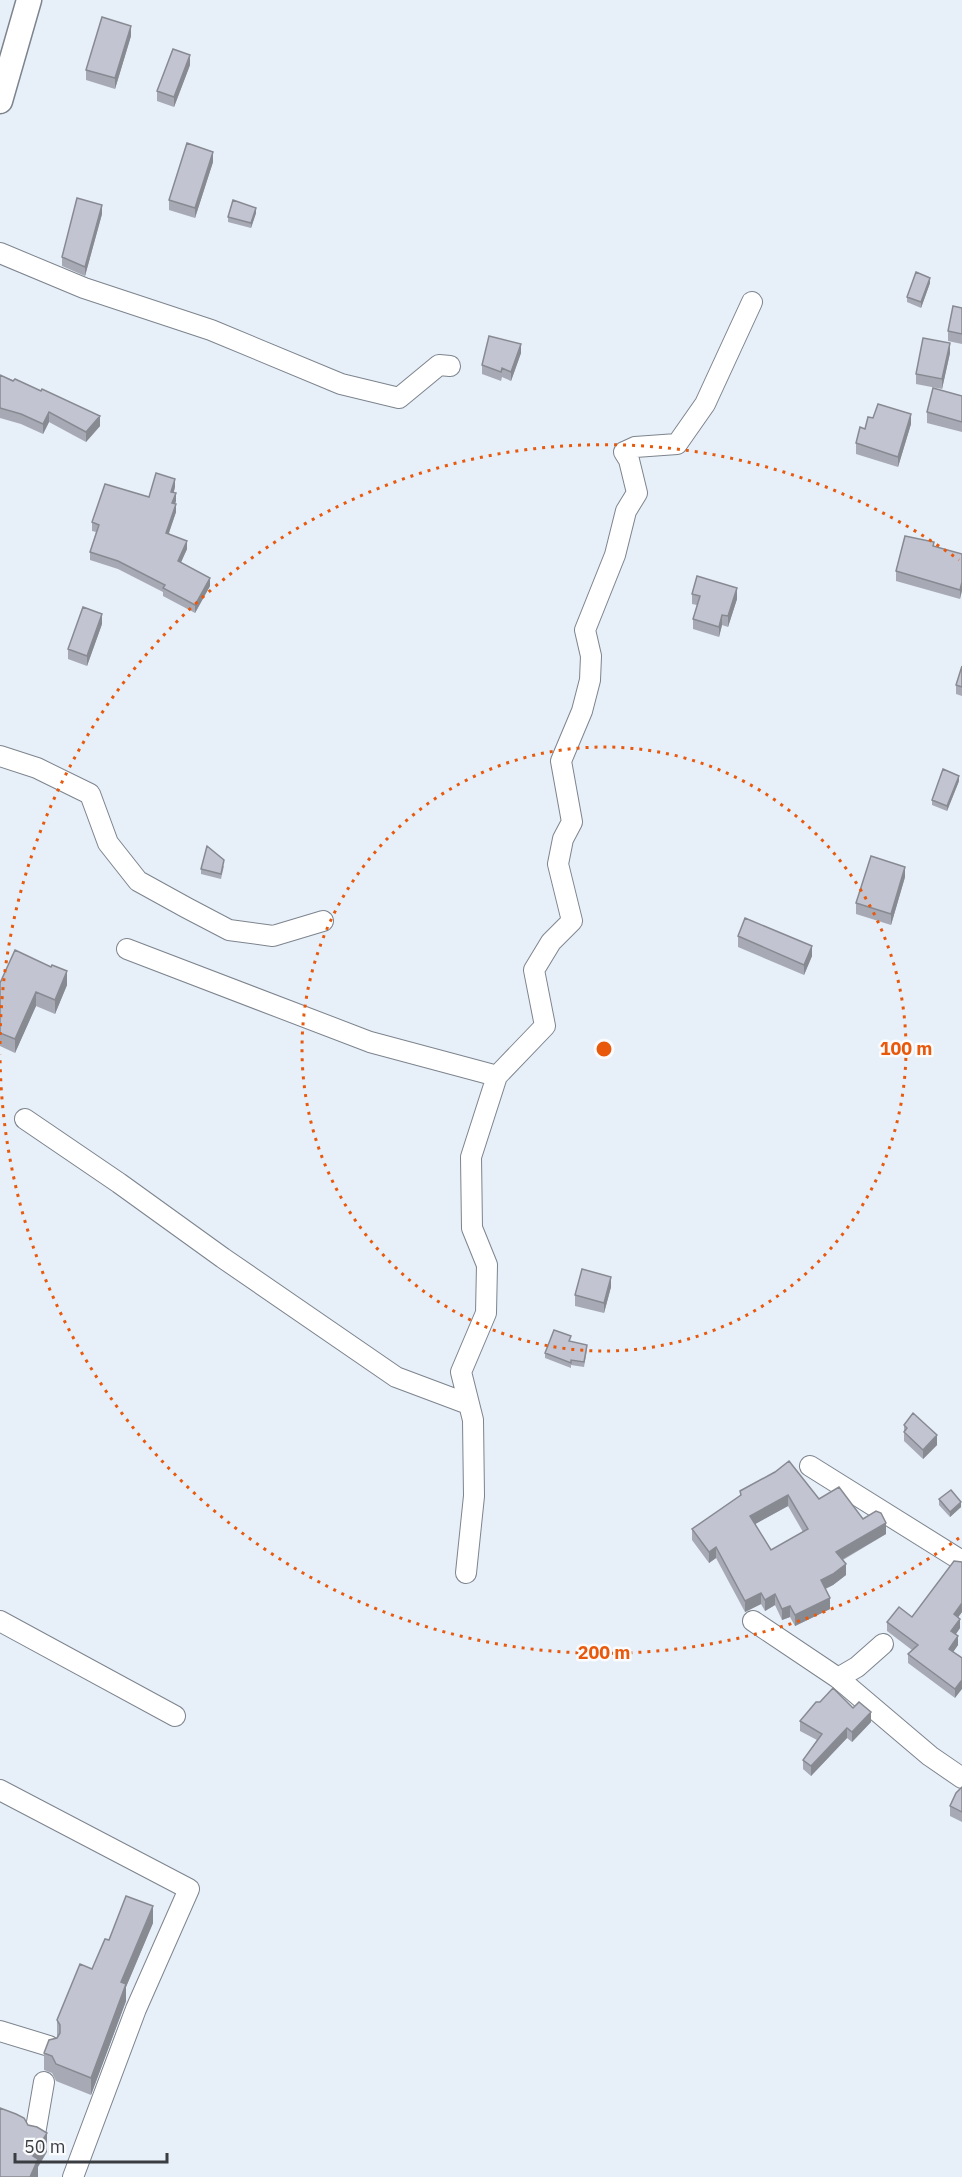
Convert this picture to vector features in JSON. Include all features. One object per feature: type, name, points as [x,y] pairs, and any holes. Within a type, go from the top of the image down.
[{"type":"street","points":[[0,101],[29,0]]},
{"type":"street","points":[[0,253],[84,288],[211,330],[341,384],[399,398],[439,365],[450,366]]},
{"type":"street","points":[[466,1573],[474,1496],[472,1420],[461,1372],[486,1313],[487,1277],[487,1265],[472,1228],[471,1156],[497,1076],[545,1026],[534,970],[551,942],[572,921],[558,864],[563,839],[572,822],[561,761],[582,711],[590,680],[591,656],[585,630],[615,555],[626,511],[637,493],[624,452],[635,447],[676,444],[705,404],[752,302]]},
{"type":"street","points":[[0,756],[37,768],[90,794],[108,843],[138,880],[230,930],[273,936],[323,921]]},
{"type":"street","points":[[127,949],[370,1042],[497,1076]]},
{"type":"street","points":[[25,1119],[396,1377],[468,1404]]},
{"type":"street","points":[[810,1466],[962,1561]]},
{"type":"street","points":[[0,1621],[175,1716]]},
{"type":"street","points":[[753,1621],[838,1678],[930,1756],[962,1778]]},
{"type":"street","points":[[838,1678],[857,1667],[883,1644]]},
{"type":"street","points":[[0,1790],[189,1889],[136,2009],[73,2177]]},
{"type":"street","points":[[0,2031],[49,2046]]},
{"type":"street","points":[[35,2134],[44,2082]]},
{"type":"building","points":[[102,17],[131,26],[115,78],[86,70]]},
{"type":"building","points":[[173,49],[190,55],[174,97],[157,91]]},
{"type":"building","points":[[187,143],[213,152],[195,208],[169,200]]},
{"type":"building","points":[[77,198],[102,205],[85,267],[62,257]]},
{"type":"building","points":[[233,200],[256,208],[251,223],[228,217]]},
{"type":"building","points":[[916,272],[930,278],[921,302],[907,297]]},
{"type":"building","points":[[953,306],[962,308],[962,334],[948,331]]},
{"type":"building","points":[[489,336],[521,344],[511,372],[502,368],[501,372],[482,365]]},
{"type":"building","points":[[923,338],[950,343],[942,379],[916,374]]},
{"type":"building","points":[[0,375],[41,391],[42,389],[100,416],[86,432],[49,412],[43,424],[0,408]]},
{"type":"building","points":[[933,388],[962,396],[962,422],[927,412]]},
{"type":"building","points":[[878,404],[911,414],[898,457],[856,443],[860,427],[865,429],[868,417],[873,418]]},
{"type":"building","points":[[156,473],[175,479],[171,492],[176,493],[172,503],[176,504],[166,533],[187,541],[178,561],[210,578],[195,605],[163,588],[165,585],[118,561],[90,552],[99,525],[92,522],[105,484],[149,497]]},
{"type":"building","points":[[905,536],[934,542],[933,546],[962,554],[960,590],[896,571]]},
{"type":"building","points":[[697,576],[737,588],[728,616],[722,615],[719,627],[693,619],[700,596],[692,594]]},
{"type":"building","points":[[83,607],[102,614],[87,656],[68,649]]},
{"type":"building","points":[[962,666],[962,687],[956,685]]},
{"type":"building","points":[[943,769],[959,776],[947,806],[932,800]]},
{"type":"building","points":[[207,846],[224,860],[221,874],[201,869]]},
{"type":"building","points":[[871,856],[905,867],[891,914],[856,903]]},
{"type":"building","points":[[745,918],[812,946],[804,965],[738,936]]},
{"type":"building","points":[[15,950],[51,967],[52,965],[67,971],[55,1000],[36,992],[15,1039],[0,1033],[0,983]]},
{"type":"building","points":[[582,1269],[611,1277],[604,1303],[575,1295]]},
{"type":"building","points":[[554,1330],[571,1336],[569,1341],[587,1345],[584,1362],[571,1360],[571,1363],[545,1353]]},
{"type":"building","points":[[913,1413],[937,1435],[923,1450],[904,1432],[907,1428],[904,1425]]},
{"type":"building","points":[[789,1461],[819,1499],[839,1487],[863,1519],[876,1511],[881,1513],[886,1523],[836,1552],[846,1564],[821,1580],[830,1598],[795,1615],[790,1606],[782,1609],[775,1594],[765,1600],[761,1593],[745,1601],[716,1547],[709,1552],[692,1529],[741,1495],[740,1491],[775,1472]],"holes":[[[788,1495],[808,1529],[771,1550],[750,1516]]]},
{"type":"building","points":[[951,1490],[961,1502],[950,1512],[939,1499]]},
{"type":"building","points":[[954,1561],[962,1562],[962,1603],[954,1614],[960,1619],[951,1631],[958,1636],[949,1649],[962,1658],[962,1680],[955,1689],[908,1654],[918,1645],[887,1622],[899,1607],[912,1617]]},
{"type":"building","points":[[833,1688],[853,1708],[859,1702],[871,1712],[852,1732],[847,1728],[811,1766],[803,1760],[822,1734],[800,1721],[816,1702],[820,1702]]},
{"type":"building","points":[[962,1787],[962,1812],[950,1806],[956,1793]]},
{"type":"building","points":[[126,1896],[153,1906],[121,1982],[126,1984],[91,2078],[56,2064],[52,2056],[44,2053],[49,2040],[57,2038],[60,2033],[57,2020],[80,1964],[92,1969],[105,1939],[109,1940]]},
{"type":"building","points":[[0,2108],[24,2118],[28,2125],[47,2133],[33,2156],[38,2159],[30,2177],[0,2177]]}]
